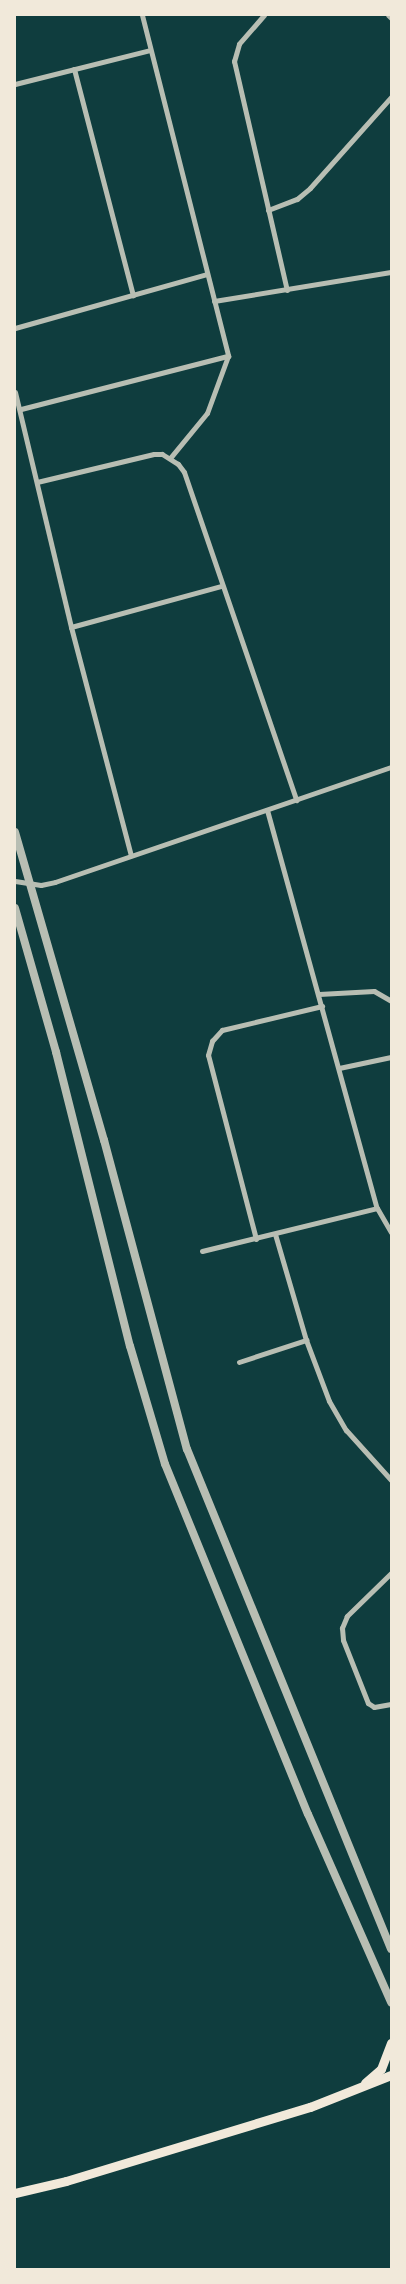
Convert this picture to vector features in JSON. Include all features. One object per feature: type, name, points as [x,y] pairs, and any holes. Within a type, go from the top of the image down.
[{"type":"main road","points":[[362,2087],[381,2068],[391,2043]]},
{"type":"main road","points":[[15,2193],[231,2131],[389,2077]]},
{"type":"street","points":[[142,15],[228,356],[207,413],[170,458]]},
{"type":"street","points":[[264,15],[239,44],[234,61],[287,290]]},
{"type":"street","points":[[388,15],[391,18]]},
{"type":"street","points":[[15,84],[150,50]]},
{"type":"street","points":[[74,69],[133,296]]},
{"type":"street","points":[[268,210],[297,199],[310,188],[391,97]]},
{"type":"street","points":[[214,301],[391,272]]},
{"type":"street","points":[[15,328],[207,274]]},
{"type":"street","points":[[21,408],[228,356]]},
{"type":"street","points":[[15,392],[21,408],[71,627],[132,855]]},
{"type":"street","points":[[37,482],[154,454],[170,458],[184,472],[221,586],[296,800]]},
{"type":"street","points":[[71,627],[221,586]]},
{"type":"street","points":[[15,881],[55,882],[391,767]]},
{"type":"street","points":[[267,810],[377,1208],[391,1232]]},
{"type":"street","points":[[15,832],[102,1131],[187,1449],[391,1949]]},
{"type":"street","points":[[15,908],[54,1043],[130,1346],[165,1464],[316,1832],[391,2002]]},
{"type":"street","points":[[319,994],[374,991],[391,1001]]},
{"type":"street","points":[[256,1239],[208,1055],[212,1041],[222,1030],[322,1006]]},
{"type":"street","points":[[339,1068],[391,1056]]},
{"type":"street","points":[[202,1251],[377,1208]]},
{"type":"street","points":[[275,1234],[306,1340],[336,1416],[391,1480]]},
{"type":"street","points":[[239,1362],[306,1340]]},
{"type":"street","points":[[391,1573],[347,1616],[342,1628],[343,1640],[368,1703],[374,1708],[391,1704]]}]
